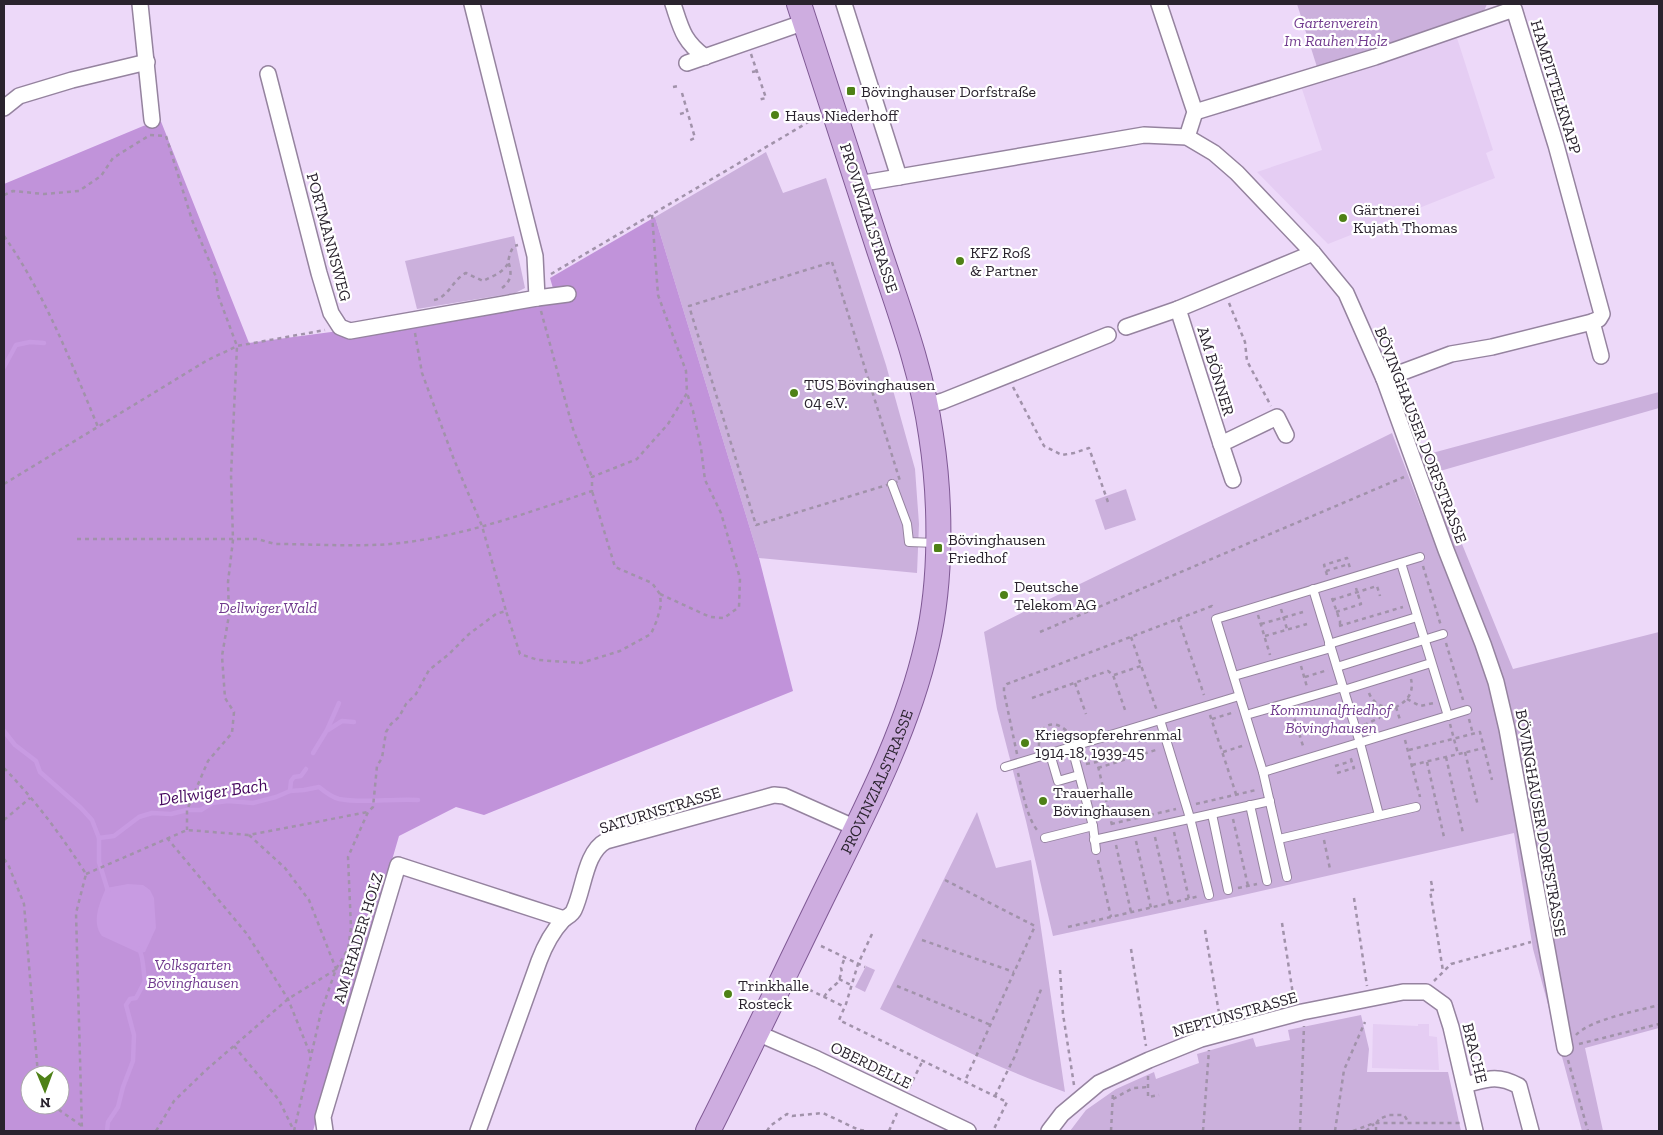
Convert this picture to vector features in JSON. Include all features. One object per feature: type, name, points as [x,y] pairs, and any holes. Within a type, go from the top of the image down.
[{"type":"main road","name":"PROVINZIALSTRASSE","points":[[708,1131],[758,1032],[889,757],[916,686],[930,632],[937,576],[937,483],[926,406],[910,345],[802,13]]},
{"type":"street","points":[[140,4],[152,120]]},
{"type":"street","points":[[472,4],[532,241],[535,256],[537,298]]},
{"type":"street","points":[[673,4],[682,31],[692,48],[705,56]]},
{"type":"street","points":[[844,4],[899,177]]},
{"type":"street","points":[[1158,4],[1195,112],[1187,138]]},
{"type":"street","name":"HAMPITTELKNAPP","points":[[1195,112],[1375,57],[1514,5],[1556,145],[1602,314],[1599,319],[1592,322]]},
{"type":"street","points":[[687,63],[802,13]]},
{"type":"street","points":[[4,108],[19,96],[72,80],[147,62]]},
{"type":"street","name":"PORTMANNSWEG","points":[[268,74],[319,274],[331,313],[340,327],[350,331],[568,294]]},
{"type":"street","name":"BÖVINGHAUSER DORFSTRASSE","points":[[858,184],[1144,135],[1187,138],[1214,153],[1238,173],[1313,253],[1346,293],[1384,379],[1496,682],[1509,737],[1566,1048]]},
{"type":"street","points":[[1126,327],[1178,309],[1313,253]]},
{"type":"street","name":"AM BÖNNER","points":[[1178,309],[1233,480]]},
{"type":"street","points":[[1384,379],[1451,354],[1492,347],[1592,322],[1600,356]]},
{"type":"street","points":[[926,406],[1008,376],[1108,334]]},
{"type":"street","points":[[1277,417],[1286,435]]},
{"type":"street","name":"AM BÖNNER","points":[[1221,444],[1277,417]]},
{"type":"street","name":"SATURNSTRASSE","points":[[478,1131],[548,939],[564,919],[573,912],[598,845],[606,841],[774,795],[784,796],[856,828]]},
{"type":"street","name":"AM RHADER HOLZ","points":[[324,1131],[323,1117],[398,865],[564,919]]},
{"type":"street","name":"NEPTUNSTRASSE","points":[[1049,1131],[1062,1114],[1099,1083],[1148,1060],[1216,1035],[1296,1014],[1403,992],[1426,992]]},
{"type":"street","name":"BRACHE","points":[[1426,992],[1444,1005],[1451,1027],[1474,1127]]},
{"type":"street","name":"OBERDELLE","points":[[758,1032],[968,1131]]},
{"type":"street","points":[[1465,1085],[1493,1078],[1506,1079],[1519,1086],[1530,1131]]},
{"type":"lane","points":[[892,484],[907,524],[909,542],[938,543]]},
{"type":"lane","points":[[1287,877],[1264,772],[1216,619],[1420,557]]},
{"type":"lane","points":[[1401,563],[1448,716]]},
{"type":"lane","points":[[1314,589],[1360,743],[1379,815]]},
{"type":"lane","points":[[1234,676],[1299,657],[1344,639],[1417,616]]},
{"type":"lane","points":[[1337,667],[1443,634]]},
{"type":"lane","points":[[1245,712],[1289,703],[1365,683],[1431,663]]},
{"type":"lane","points":[[1005,767],[1240,696]]},
{"type":"lane","points":[[1264,772],[1467,710]]},
{"type":"lane","points":[[1160,720],[1190,818],[1208,895]]},
{"type":"lane","points":[[1074,747],[1078,771],[1093,826],[1096,850]]},
{"type":"lane","points":[[1050,754],[1058,781],[1078,771]]},
{"type":"lane","points":[[1094,840],[1270,801]]},
{"type":"lane","points":[[1250,805],[1267,881]]},
{"type":"lane","points":[[1279,839],[1416,807]]},
{"type":"lane","points":[[1212,814],[1228,890]]},
{"type":"lane","points":[[1044,838],[1093,826]]},
{"type":"path","points":[[750,50],[766,98],[758,100]]},
{"type":"path","points":[[752,72],[757,71]]},
{"type":"path","points":[[673,87],[678,86]]},
{"type":"path","points":[[682,93],[695,138],[688,141]]},
{"type":"path","points":[[680,114],[687,112]]},
{"type":"path","points":[[536,281],[814,118]]},
{"type":"path","points":[[4,195],[13,191],[44,194],[79,191],[101,176],[113,158],[150,135],[166,136],[192,220],[216,277],[218,295],[236,346],[231,475],[233,540],[228,582],[229,615],[222,656],[225,698],[234,712],[232,733],[208,761],[186,810],[187,830]]},
{"type":"path","points":[[537,298],[573,429],[592,477],[592,491],[616,568],[652,583],[660,594],[710,617],[724,618],[739,607],[740,578],[721,513],[705,480],[701,448],[687,393],[686,371],[658,295],[652,214]]},
{"type":"path","points":[[4,236],[17,254],[60,337],[98,427]]},
{"type":"path","points":[[532,241],[514,246],[507,265],[498,274],[483,282],[466,273],[459,276],[439,299],[427,302],[424,305],[419,318],[422,373],[453,457],[482,526],[520,654],[538,660],[581,663],[620,652],[651,634],[661,606],[660,594]]},
{"type":"path","points":[[502,288],[508,284],[510,279],[511,269],[508,259]]},
{"type":"path","points":[[832,262],[900,481],[892,484],[756,525],[689,306],[832,262]]},
{"type":"path","name":"AM BÖNNER","points":[[1224,290],[1245,342],[1248,361],[1277,417]]},
{"type":"path","points":[[4,484],[206,361],[236,346],[340,327]]},
{"type":"path","points":[[1008,376],[1044,446],[1062,454],[1074,453],[1089,448],[1109,506]]},
{"type":"path","points":[[592,477],[637,459],[668,424],[687,393]]},
{"type":"path","points":[[1040,632],[1417,471]]},
{"type":"path","points":[[77,539],[257,539],[275,544],[390,544],[443,536],[482,526],[592,491]]},
{"type":"path","points":[[1336,612],[1361,604],[1347,558],[1324,565],[1332,600],[1344,639]]},
{"type":"path","points":[[1326,571],[1349,564]]},
{"type":"path","points":[[1332,600],[1377,586],[1380,596]]},
{"type":"path","points":[[1278,600],[1287,629]]},
{"type":"path","points":[[1035,827],[1017,764],[1004,686],[1212,606],[1216,619]]},
{"type":"path","points":[[1256,607],[1273,665]]},
{"type":"path","points":[[1340,626],[1403,607]]},
{"type":"path","points":[[294,1131],[321,1012],[336,969],[348,949],[351,928],[348,857],[368,812],[373,807],[377,766],[382,758],[386,732],[399,717],[406,704],[416,694],[429,670],[469,634],[496,614],[506,611]]},
{"type":"path","points":[[1261,624],[1303,612]]},
{"type":"path","points":[[1178,618],[1236,794]]},
{"type":"path","points":[[1264,636],[1307,624]]},
{"type":"path","points":[[1131,636],[1160,720]]},
{"type":"path","points":[[1299,657],[1310,696]]},
{"type":"path","points":[[1114,675],[1141,666]]},
{"type":"path","points":[[1304,677],[1337,667]]},
{"type":"path","points":[[1365,683],[1372,700],[1383,706],[1396,708],[1411,693],[1412,684],[1408,670]]},
{"type":"path","points":[[1032,698],[1108,671],[1114,675],[1125,710]]},
{"type":"path","points":[[1075,683],[1086,714]]},
{"type":"path","points":[[1407,699],[1420,706],[1443,700]]},
{"type":"path","points":[[1289,703],[1307,759]]},
{"type":"path","points":[[1355,728],[1371,723],[1379,718],[1383,706]]},
{"type":"path","points":[[1467,710],[1473,734]]},
{"type":"path","points":[[1212,719],[1245,712]]},
{"type":"path","points":[[1448,716],[1458,754]]},
{"type":"path","points":[[1040,757],[1040,735],[1049,725],[1060,725],[1065,728],[1072,737],[1074,747]]},
{"type":"path","points":[[1403,730],[1420,794]]},
{"type":"path","points":[[1408,750],[1480,732],[1492,780]]},
{"type":"path","points":[[1223,752],[1254,742]]},
{"type":"path","points":[[1098,768],[1168,746]]},
{"type":"path","points":[[1337,773],[1354,768],[1348,747]]},
{"type":"path","points":[[1412,765],[1484,748]]},
{"type":"path","points":[[1465,752],[1478,806]]},
{"type":"path","points":[[1446,757],[1463,833]]},
{"type":"path","points":[[1335,766],[1352,761]]},
{"type":"path","points":[[1078,771],[1097,762],[1111,824],[1267,787]]},
{"type":"path","points":[[1427,762],[1444,837]]},
{"type":"path","points":[[4,768],[65,840],[86,874],[76,913],[82,1131]]},
{"type":"path","points":[[4,820],[30,798]]},
{"type":"path","points":[[1231,810],[1248,886]]},
{"type":"path","points":[[86,874],[187,830],[249,835],[368,812]]},
{"type":"path","points":[[1172,822],[1189,899]]},
{"type":"path","points":[[1153,827],[1170,904]]},
{"type":"path","points":[[1321,828],[1330,869]]},
{"type":"path","points":[[1133,832],[1151,908]]},
{"type":"path","points":[[249,835],[285,868],[309,900],[336,969]]},
{"type":"path","points":[[1114,836],[1131,912]]},
{"type":"path","points":[[167,838],[247,934],[288,999],[311,1058]]},
{"type":"path","points":[[1096,850],[1111,917]]},
{"type":"path","points":[[4,859],[8,864],[24,904],[37,1065]]},
{"type":"path","points":[[945,880],[1034,926],[965,1081]]},
{"type":"path","points":[[1228,890],[1267,881]]},
{"type":"path","points":[[1431,881],[1433,890],[1430,890],[1443,971]]},
{"type":"path","points":[[1068,927],[1208,895]]},
{"type":"path","points":[[1354,898],[1366,973],[1368,999]]},
{"type":"path","points":[[1282,923],[1296,1014]]},
{"type":"path","points":[[1203,1131],[1216,1035],[1205,930]]},
{"type":"path","points":[[872,934],[858,964],[845,1007],[839,1020],[1007,1102],[993,1131]]},
{"type":"path","points":[[1426,992],[1451,964],[1545,939]]},
{"type":"path","points":[[922,940],[1014,972]]},
{"type":"path","points":[[156,1131],[174,1101],[288,999],[374,946]]},
{"type":"path","points":[[821,946],[865,967]]},
{"type":"path","points":[[1131,949],[1148,1060]]},
{"type":"path","points":[[824,997],[830,987],[836,984],[839,979],[845,957]]},
{"type":"path","points":[[1060,970],[1063,1014],[1077,1102]]},
{"type":"path","points":[[839,979],[851,985]]},
{"type":"path","points":[[802,986],[845,1007]]},
{"type":"path","points":[[898,986],[990,1026]]},
{"type":"path","points":[[995,1096],[1014,1058],[1042,987]]},
{"type":"path","points":[[1566,1048],[1581,1031],[1591,1024],[1659,1005]]},
{"type":"path","points":[[1335,1131],[1344,1070],[1365,1022]]},
{"type":"path","points":[[1566,1048],[1659,1024]]},
{"type":"path","points":[[1300,1131],[1304,1028]]},
{"type":"path","points":[[234,1046],[279,1100],[294,1131]]},
{"type":"path","points":[[1566,1048],[1588,1131]]},
{"type":"path","points":[[888,1131],[922,1060]]},
{"type":"path","points":[[1113,1099],[1133,1088],[1148,1087],[1148,1097],[1159,1095]]},
{"type":"path","points":[[1111,1131],[1113,1094]]},
{"type":"path","points":[[767,1131],[770,1126],[787,1114],[792,1116],[823,1113],[859,1130],[868,1131]]},
{"type":"path","points":[[66,1115],[82,1126]]},
{"type":"path","points":[[1366,1131],[1379,1119],[1389,1115],[1404,1115],[1410,1124]]},
{"type":"path","points":[[1353,1131],[1375,1124],[1474,1127]]},
{"type":"path","points":[[1375,1124],[1376,1131]]},
{"type":"shaded area","points":[[1457,38],[1493,150],[1486,153],[1495,178],[1328,244],[1257,172],[1322,150],[1302,89]]},
{"type":"shaded area","points":[[128,884],[143,885],[150,890],[154,898],[156,928],[145,952],[139,953],[102,936],[97,925],[101,899],[106,888]]},
{"type":"shaded area","points":[[1373,1024],[1418,1026],[1418,1024],[1429,1024],[1429,1036],[1437,1037],[1439,1070],[1372,1068]]},
{"type":"green space","name":"Gartenverein Im Rauhen Holz","points":[[1297,4],[1487,4],[1482,16],[1317,67]]},
{"type":"green space","name":"Dellwiger Wald","points":[[160,119],[249,343],[557,302],[550,278],[655,217],[759,558],[793,691],[484,815],[456,807],[399,836],[313,1131],[4,1131],[4,184]]},
{"type":"green space","points":[[766,152],[783,193],[826,178],[886,365],[915,469],[919,524],[917,573],[759,558],[655,217]]},
{"type":"green space","points":[[514,236],[525,288],[515,293],[417,309],[405,261]]},
{"type":"green space","name":"Kommunalfriedhof Bövinghausen","points":[[1659,392],[1659,408],[1433,473],[1513,669],[1659,632],[1659,1028],[1585,1048],[1603,1131],[1582,1131],[1533,949],[1514,833],[1239,896],[1053,936],[997,709],[984,632],[1392,433],[1427,524],[1440,517],[1421,456]]},
{"type":"green space","points":[[1126,489],[1136,520],[1105,530],[1095,500]]},
{"type":"green space","points":[[977,812],[996,868],[1031,860],[1065,1092],[994,1064],[880,1009]]},
{"type":"green space","points":[[866,966],[875,970],[865,992],[855,987]]},
{"type":"green space","points":[[1361,1015],[1369,1049],[1367,1072],[1448,1072],[1461,1131],[1070,1131],[1086,1110],[1116,1089],[1154,1072],[1156,1079],[1199,1063],[1197,1054],[1253,1038],[1256,1047],[1290,1040],[1288,1030]]},
{"type":"waterway","points":[[4,367],[16,345],[30,342],[44,343]]},
{"type":"waterway","points":[[313,753],[327,730],[339,703]]},
{"type":"waterway","points":[[328,730],[342,721],[354,722]]},
{"type":"waterway","name":"Dellwiger Bach","points":[[4,731],[15,745],[36,761],[40,772],[92,820],[99,838],[114,836],[139,817],[152,813],[171,814],[187,810],[201,810],[212,803],[228,801],[253,803],[290,791],[319,787],[339,799],[368,801],[418,800]]},
{"type":"waterway","points":[[290,791],[291,781],[294,777],[301,776],[306,769]]},
{"type":"waterway","points":[[99,838],[99,862],[108,891]]},
{"type":"waterway","points":[[107,1131],[108,1122],[118,1107],[133,1061],[134,1035],[126,1005],[130,999],[136,998],[145,981],[143,960],[139,949]]},
{"type":"place","name":"Bövinghauser Dorfstraße","points":[[851,91]]},
{"type":"place","name":"Haus Niederhoff","points":[[775,115]]},
{"type":"place","name":"Gärtnerei Kujath Thomas","points":[[1343,218]]},
{"type":"place","name":"KFZ Roß & Partner","points":[[960,261]]},
{"type":"place","name":"TUS Bövinghausen 04 e.V.","points":[[794,393]]},
{"type":"place","name":"Bövinghausen Friedhof","points":[[938,548]]},
{"type":"place","name":"Deutsche Telekom AG","points":[[1004,595]]},
{"type":"place","name":"Kriegsopferehrenmal 1914-18, 1939-45","points":[[1025,743]]},
{"type":"place","name":"Trauerhalle Bövinghausen","points":[[1043,801]]},
{"type":"place","name":"Trinkhalle Rosteck","points":[[728,994]]},
{"type":"park label","name":"Volksgarten Bövinghausen","points":[[193,973]]}]
